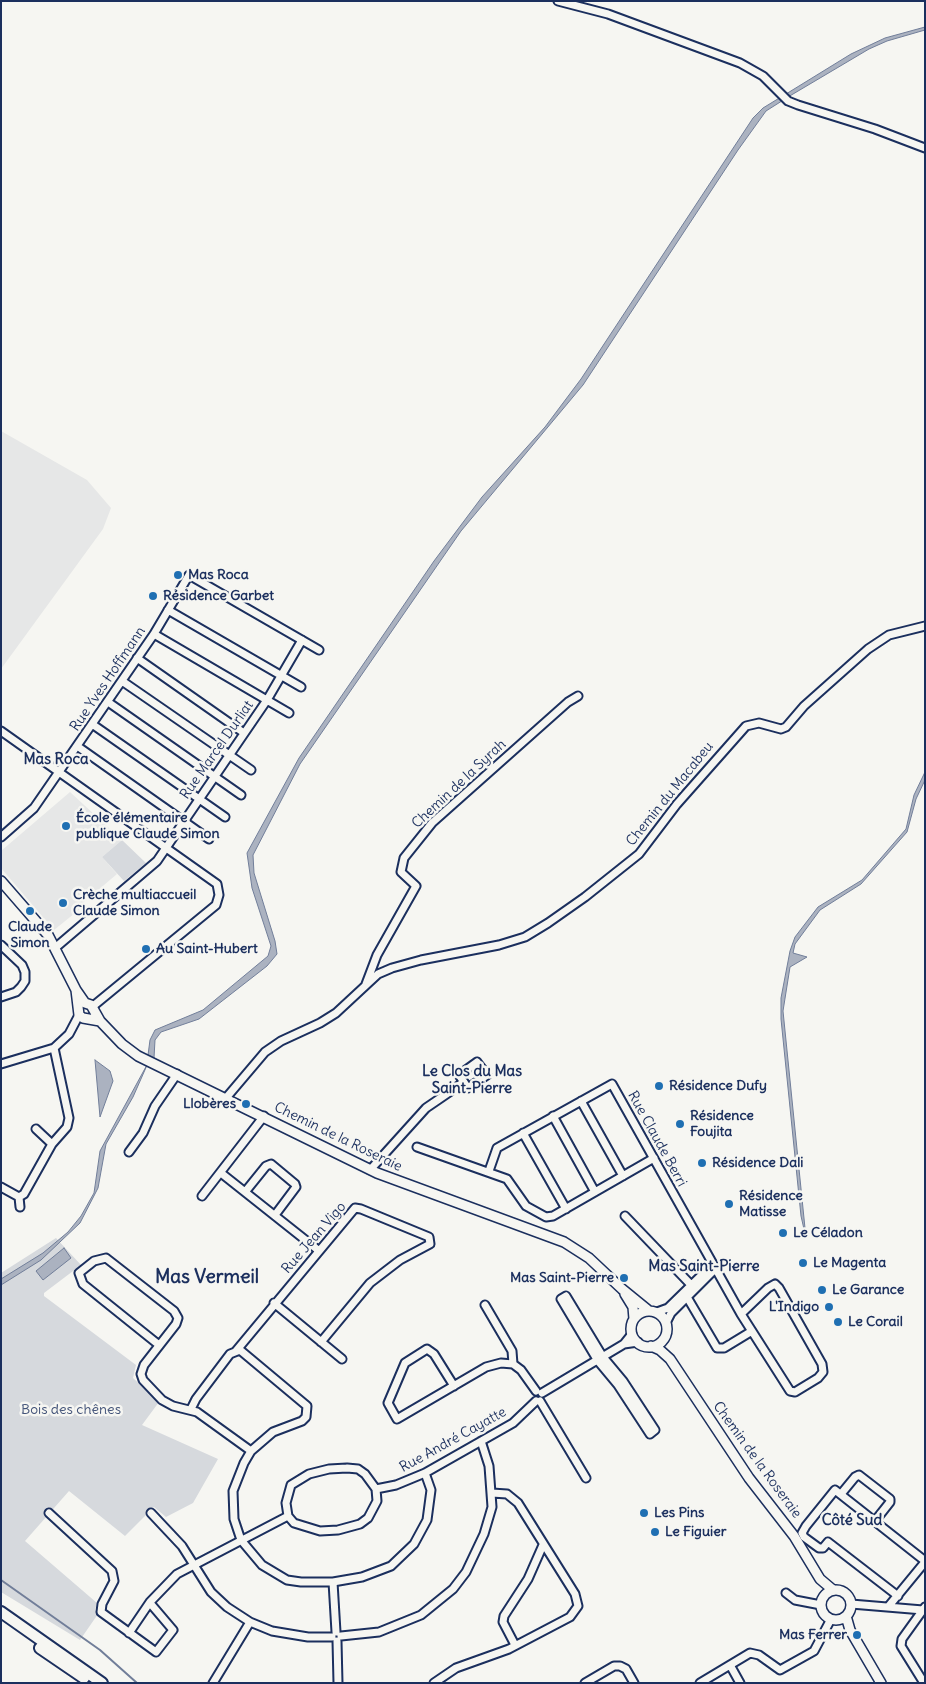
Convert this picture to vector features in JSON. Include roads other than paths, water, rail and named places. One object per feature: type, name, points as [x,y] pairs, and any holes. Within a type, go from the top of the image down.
[{"type":"main road","points":[[1,1612],[102,1683]]},
{"type":"main road","points":[[1,1619],[90,1683]]},
{"type":"street","points":[[558,1],[608,14],[740,63],[763,76],[788,101],[875,129],[925,148]]},
{"type":"street","name":"Rue Yves Hoffmann","points":[[1,837],[34,808],[154,634],[189,574],[302,640]]},
{"type":"street","points":[[168,610],[301,687]]},
{"type":"street","name":"Chemin du Macabeu","points":[[226,1098],[265,1052],[281,1041],[320,1023],[336,1013],[366,984],[392,968],[499,945],[525,937],[548,923],[585,897],[639,854],[677,804],[746,726],[759,723],[781,729],[786,727],[804,706],[868,649],[889,635],[925,626]]},
{"type":"street","points":[[154,634],[288,713]]},
{"type":"street","points":[[302,640],[319,650]]},
{"type":"street","name":"Rue Marcel Durliat","points":[[55,948],[157,861],[267,700],[302,640]]},
{"type":"street","points":[[138,658],[244,733]]},
{"type":"street","points":[[122,680],[251,770]]},
{"type":"street","name":"Chemin de la Syrah","points":[[366,984],[377,956],[416,886],[401,872],[404,858],[432,823],[568,702],[578,696]]},
{"type":"street","points":[[108,702],[241,795]]},
{"type":"street","points":[[92,724],[225,817]]},
{"type":"street","points":[[1,732],[166,846],[217,884],[219,895],[216,904],[86,1011],[54,1048],[1,1064]]},
{"type":"street","points":[[77,746],[209,839]]},
{"type":"street","name":"Chemin de la Roseraie","points":[[1,881],[48,935],[86,1011],[137,1055],[264,1116],[370,1170],[564,1242],[589,1258],[622,1289],[653,1312]]},
{"type":"street","points":[[1,945],[22,965],[25,972],[25,981],[21,987],[16,992],[1,997]]},
{"type":"street","points":[[19,1197],[24,1194],[52,1144],[67,1127],[68,1118],[54,1048]]},
{"type":"street","points":[[129,1152],[143,1133],[155,1106],[176,1074]]},
{"type":"street","points":[[370,1170],[426,1108],[464,1082]]},
{"type":"street","name":"Rue Claude Berri","points":[[489,1172],[497,1148],[612,1084],[742,1314],[790,1391],[795,1392],[818,1378],[823,1372],[822,1364],[775,1284],[768,1288],[742,1314]]},
{"type":"street","points":[[581,1101],[623,1176]]},
{"type":"street","points":[[202,1196],[264,1116]]},
{"type":"street","points":[[553,1116],[595,1192]]},
{"type":"street","points":[[36,1129],[52,1144]]},
{"type":"street","points":[[523,1133],[566,1209]]},
{"type":"street","points":[[417,1147],[507,1179],[531,1211],[546,1217],[553,1216],[566,1209],[654,1158]]},
{"type":"street","points":[[245,1192],[266,1166],[271,1164],[295,1184],[296,1187],[275,1215]]},
{"type":"street","points":[[221,1172],[318,1250]]},
{"type":"street","points":[[1,1187],[19,1197]]},
{"type":"street","points":[[19,1197],[20,1207]]},
{"type":"street","name":"Rue Jean Vigo","points":[[191,1409],[196,1399],[230,1354],[236,1351],[354,1208],[361,1208],[425,1234],[430,1240],[430,1244],[400,1260],[370,1282],[321,1342]]},
{"type":"street","points":[[625,1216],[693,1287]]},
{"type":"street","points":[[159,1345],[82,1284],[79,1273],[94,1261],[106,1258],[174,1311],[178,1318],[176,1324],[144,1365],[141,1374],[143,1380],[162,1400],[173,1406],[191,1409],[251,1451]]},
{"type":"street","points":[[586,1478],[538,1401],[533,1397],[624,1344],[632,1334],[634,1319],[638,1315],[668,1308],[715,1266]]},
{"type":"street","points":[[624,1344],[638,1342],[651,1346],[657,1345],[665,1337],[666,1323],[671,1313],[687,1297],[693,1287]]},
{"type":"street","name":"Chemin de la Roseraie","points":[[622,1289],[633,1307],[634,1319]]},
{"type":"street","points":[[600,1359],[561,1299],[566,1296],[600,1359],[623,1382],[655,1430],[650,1434],[618,1385],[600,1359]]},
{"type":"street","points":[[687,1297],[717,1348],[724,1348],[752,1331]]},
{"type":"street","points":[[274,1303],[342,1359]]},
{"type":"street","points":[[485,1305],[512,1351],[514,1364]]},
{"type":"street","points":[[653,1312],[666,1323]]},
{"type":"street","points":[[632,1334],[638,1342]]},
{"type":"street","name":"Chemin de la Roseraie","points":[[665,1337],[670,1359]]},
{"type":"street","name":"Chemin de la Roseraie","points":[[651,1346],[660,1350],[670,1359],[749,1478],[794,1536],[820,1579],[834,1590]]},
{"type":"street","points":[[454,1386],[434,1354],[427,1349],[405,1363],[388,1403],[397,1419],[454,1386],[486,1367],[501,1363],[514,1364],[539,1392]]},
{"type":"street","points":[[236,1351],[240,1350],[307,1406],[306,1416],[302,1421],[273,1432],[251,1451],[233,1491],[234,1519],[241,1540],[262,1565],[287,1580],[301,1582],[333,1582],[362,1577],[391,1566],[414,1544],[427,1520],[431,1490],[425,1474]]},
{"type":"street","name":"Rue André Cayatte","points":[[376,1489],[396,1486],[425,1474],[513,1423],[538,1401]]},
{"type":"street","points":[[150,1513],[171,1532],[211,1592],[227,1607],[250,1622],[284,1634],[308,1638],[379,1632],[421,1615],[453,1589],[466,1572],[484,1534],[492,1507],[489,1466],[481,1441]]},
{"type":"street","points":[[329,1469],[358,1469],[372,1481],[376,1489],[377,1500],[374,1510],[360,1524],[338,1530],[320,1531],[305,1528],[294,1523],[288,1516],[286,1503],[291,1485],[310,1474],[329,1469]]},
{"type":"street","points":[[875,1521],[890,1502],[890,1499],[859,1475],[838,1492],[804,1530],[804,1537],[821,1549],[828,1542],[898,1596]]},
{"type":"street","points":[[838,1492],[925,1562],[888,1607]]},
{"type":"street","points":[[434,1683],[456,1668],[515,1645],[570,1617],[578,1606],[575,1594],[513,1497],[492,1493]]},
{"type":"street","points":[[49,1513],[112,1571],[114,1581],[102,1604],[101,1612],[156,1652],[173,1630],[150,1603]]},
{"type":"street","points":[[129,1633],[162,1587],[192,1564],[288,1516]]},
{"type":"street","points":[[515,1645],[503,1622],[504,1616],[528,1578],[543,1545]]},
{"type":"street","name":"Chemin de la Roseraie","points":[[820,1579],[822,1601]]},
{"type":"street","points":[[333,1582],[338,1683]]},
{"type":"street","points":[[786,1593],[795,1600],[822,1601],[834,1590],[847,1595],[850,1604]]},
{"type":"street","points":[[822,1601],[824,1614],[839,1618],[850,1630],[881,1683]]},
{"type":"street","points":[[850,1604],[924,1609]]},
{"type":"street","points":[[700,1683],[750,1653],[755,1653],[780,1670],[814,1651],[850,1604]]},
{"type":"street","points":[[924,1609],[902,1639],[901,1646],[924,1683]]},
{"type":"street","points":[[213,1683],[250,1622]]},
{"type":"street","points":[[730,1665],[740,1683]]},
{"type":"street","points":[[585,1683],[614,1666],[626,1669],[634,1683]]},
{"type":"waterway","points":[[1,1580],[100,1650],[137,1683]]},
{"type":"place","name":"Mas Roca","points":[[178,575]]},
{"type":"place","name":"Résidence Garbet","points":[[153,596]]},
{"type":"place","name":"École élémentaire publique Claude Simon","points":[[66,826]]},
{"type":"place","name":"Crèche multiaccueil Claude Simon","points":[[63,903]]},
{"type":"place","name":"Claude Simon","points":[[30,911]]},
{"type":"place","name":"Au Saint-Hubert","points":[[146,949]]},
{"type":"place","name":"Résidence Dufy","points":[[659,1086]]},
{"type":"place","name":"Llobères","points":[[246,1104]]},
{"type":"place","name":"Résidence Foujita","points":[[680,1124]]},
{"type":"place","name":"Résidence Dali","points":[[702,1163]]},
{"type":"place","name":"Résidence Matisse","points":[[729,1204]]},
{"type":"place","name":"Le Céladon","points":[[783,1233]]},
{"type":"place","name":"Le Magenta","points":[[803,1263]]},
{"type":"place","name":"Mas Saint-Pierre","points":[[624,1278]]},
{"type":"place","name":"Le Garance","points":[[822,1290]]},
{"type":"place","name":"L'Indigo","points":[[829,1307]]},
{"type":"place","name":"Le Corail","points":[[838,1322]]},
{"type":"place","name":"Les Pins","points":[[644,1513]]},
{"type":"place","name":"Le Figuier","points":[[655,1532]]},
{"type":"place","name":"Mas Ferrer","points":[[857,1635]]},
{"type":"district","name":"Mas Roca","points":[[56,760]]},
{"type":"district","name":"Le Clos du Mas Saint-Pierre","points":[[472,1080]]},
{"type":"district","name":"Mas Saint-Pierre","points":[[704,1267]]},
{"type":"district","name":"Mas Vermeil","points":[[207,1278]]},
{"type":"district","name":"Côté Sud","points":[[852,1521]]},
{"type":"park label","name":"Bois des chênes","points":[[71,1410]]}]
